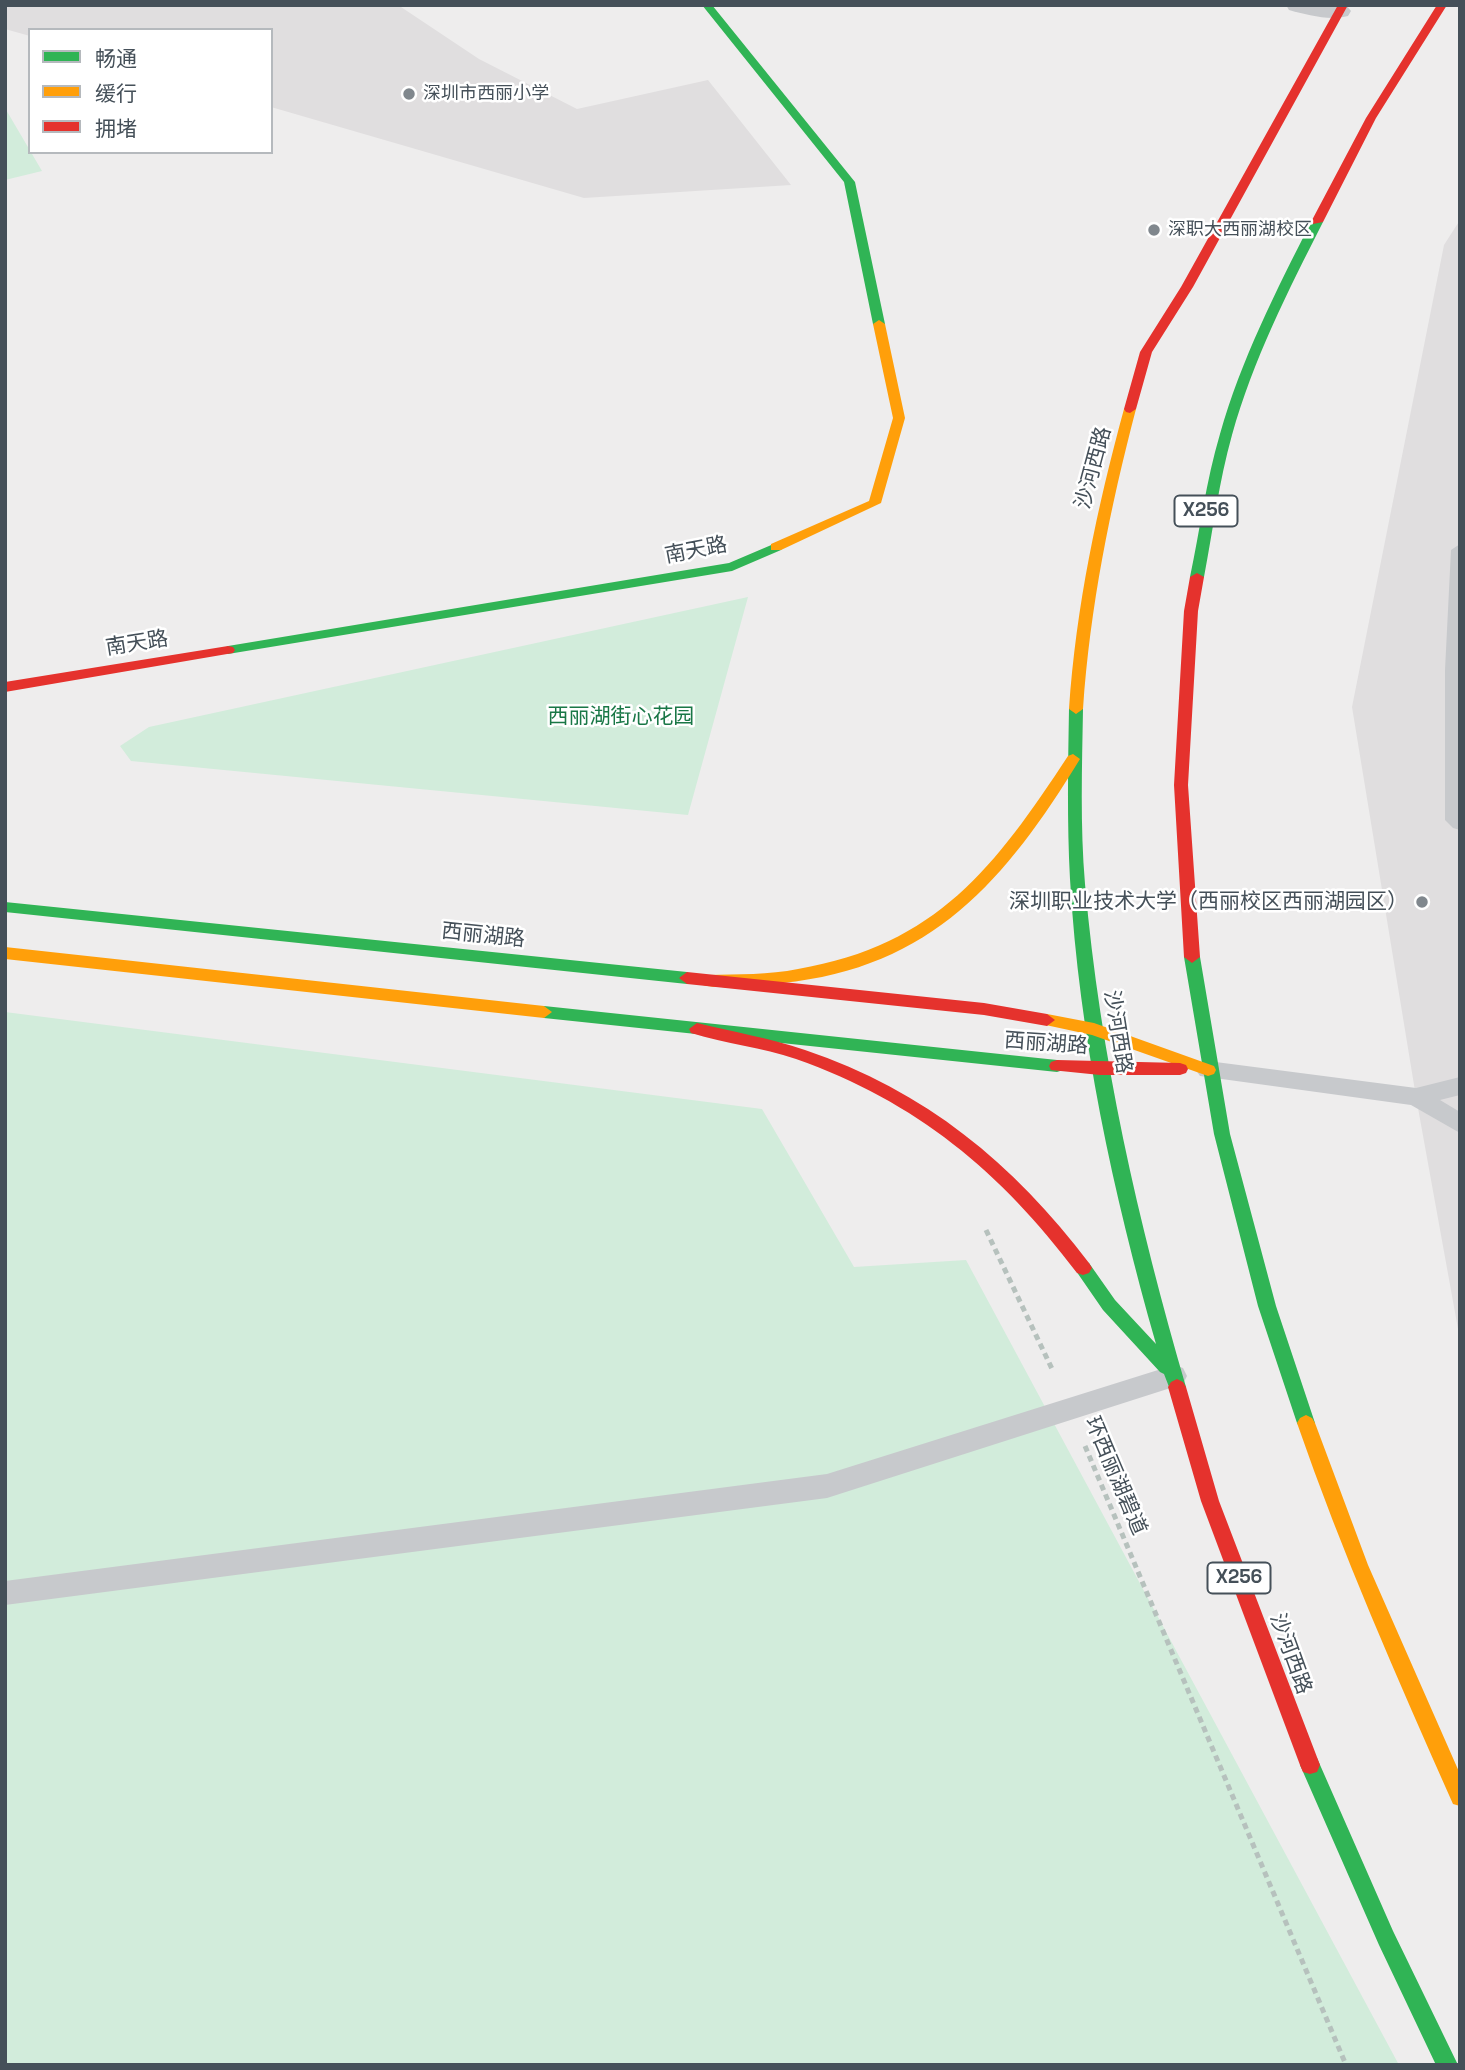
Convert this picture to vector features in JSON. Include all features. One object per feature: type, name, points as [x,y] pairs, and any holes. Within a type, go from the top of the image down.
[{"type":"main road","name":"南天路","points":[[5,687],[732,567],[876,503],[899,418],[849,182],[707,5]]},
{"type":"main road","name":"X256","points":[[1442,5],[1363,132],[1275,305],[1248,368],[1226,436],[1207,509],[1193,588],[1184,674],[1181,767],[1194,976],[1208,1070],[1258,1279],[1326,1485],[1422,1717],[1460,1797]]},
{"type":"main road","name":"沙河西路","points":[[1341,8],[1187,287],[1146,352],[1107,494],[1090,576],[1077,664],[1073,759],[1081,931],[1100,1069],[1147,1287],[1210,1501],[1301,1744],[1386,1938],[1447,2065]]},
{"type":"main road","points":[[708,981],[799,975],[876,956],[938,922],[988,878],[1030,826],[1073,759]]},
{"type":"main road","name":"西丽湖路","points":[[5,907],[984,1009],[1094,1029],[1208,1070]]},
{"type":"main road","name":"西丽湖路","points":[[5,953],[988,1060],[1100,1069],[1208,1070]]},
{"type":"main road","points":[[697,1028],[800,1055],[874,1086],[949,1129],[1010,1180],[1063,1240],[1108,1305],[1174,1376]]},
{"type":"street","points":[[1298,5],[1341,8]]},
{"type":"lane","points":[[1460,550],[1455,670],[1456,820],[1460,823]]},
{"type":"lane","points":[[1208,1070],[1416,1097],[1460,1086]]},
{"type":"lane","points":[[1416,1097],[1460,1125]]},
{"type":"lane","points":[[5,1593],[827,1486],[1174,1376]]},
{"type":"path","name":"环西丽湖碧道","points":[[981,1220],[1006,1268],[1069,1409],[1346,2065]]},
{"type":"shaded area","name":"深圳市西丽小学","points":[[5,5],[398,5],[479,59],[577,109],[708,80],[791,185],[584,198],[273,108],[273,28],[28,28],[28,35],[5,29]]},
{"type":"shaded area","name":"深圳职业技术大学（西丽校区西丽湖园区）","points":[[1460,220],[1460,1340],[1416,1097],[1352,707],[1444,245]]},
{"type":"green space","points":[[5,108],[28,147],[28,154],[32,154],[42,171],[5,180]]},
{"type":"green space","name":"西丽湖街心花园","points":[[748,597],[688,815],[131,761],[120,746],[149,727]]},
{"type":"green space","points":[[5,1012],[762,1109],[854,1267],[966,1260],[1399,2065],[5,2065]]},
{"type":"traffic: fast","points":[[707,5],[849,182],[879,324]]},
{"type":"traffic: fast","points":[[1197,577],[1217,469],[1244,379],[1266,326],[1317,222]]},
{"type":"traffic: fast","points":[[228,650],[732,567],[776,547]]},
{"type":"traffic: fast","points":[[1076,709],[1074,795],[1078,881],[1098,1052],[1132,1221],[1177,1387]]},
{"type":"traffic: fast","points":[[5,907],[687,978]]},
{"type":"traffic: fast","points":[[1192,957],[1222,1134],[1267,1306],[1306,1423]]},
{"type":"traffic: fast","points":[[544,1012],[1057,1066]]},
{"type":"traffic: fast","points":[[1083,1268],[1109,1305],[1166,1367]]},
{"type":"traffic: fast","points":[[1310,1765],[1386,1938],[1447,2065]]},
{"type":"traffic: slow","points":[[776,547],[875,503],[899,418],[879,324]]},
{"type":"traffic: slow","points":[[1076,709],[1088,595],[1111,483],[1130,409]]},
{"type":"traffic: slow","points":[[708,981],[788,977],[849,964],[892,948],[930,927],[963,902],[992,872],[1020,838],[1073,759]]},
{"type":"traffic: slow","points":[[5,953],[544,1012]]},
{"type":"traffic: slow","points":[[1047,1020],[1094,1029],[1208,1070]]},
{"type":"traffic: slow","points":[[1306,1423],[1359,1565],[1460,1797]]},
{"type":"traffic: jam","points":[[1130,409],[1146,352],[1187,287],[1343,5]]},
{"type":"traffic: jam","points":[[1317,222],[1371,118],[1442,5]]},
{"type":"traffic: jam","points":[[1192,957],[1181,785],[1191,611],[1197,577]]},
{"type":"traffic: jam","points":[[5,687],[228,650]]},
{"type":"traffic: jam","points":[[687,978],[984,1009],[1047,1020]]},
{"type":"traffic: jam","points":[[697,1029],[801,1055],[845,1072],[924,1113],[960,1138],[1025,1197],[1083,1268]]},
{"type":"traffic: jam","points":[[1057,1066],[1180,1069]]},
{"type":"traffic: jam","points":[[1177,1387],[1210,1501],[1310,1765]]},
{"type":"place","name":"深圳市西丽小学","points":[[409,94]]},
{"type":"place","name":"深职大西丽湖校区","points":[[1154,230]]},
{"type":"place","name":"深圳职业技术大学（西丽校区西丽湖园区）","points":[[1422,902]]}]
